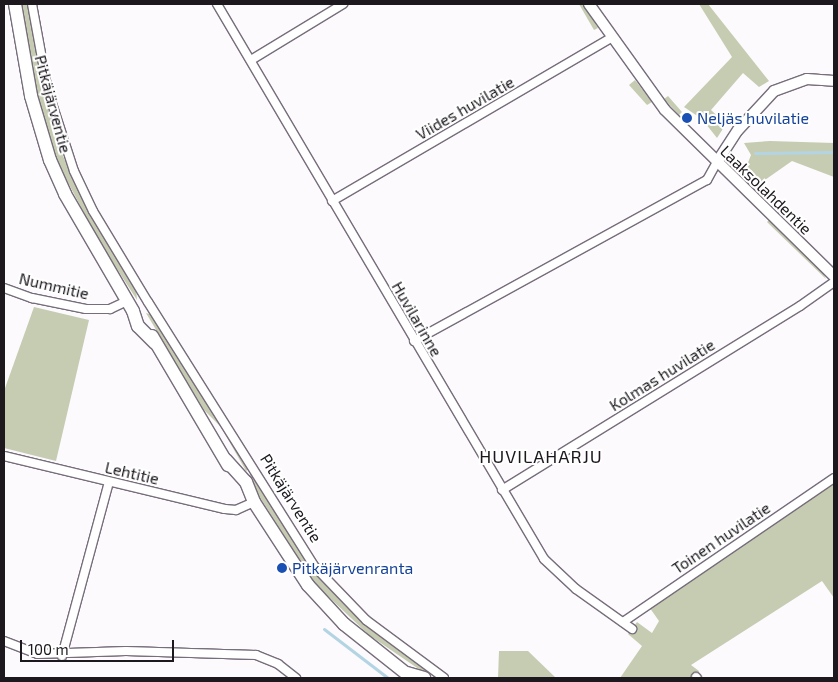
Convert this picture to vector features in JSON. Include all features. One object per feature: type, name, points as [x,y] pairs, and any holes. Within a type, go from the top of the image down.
[{"type":"main road","name":"Pitkäjärventie","points":[[15,4],[31,96],[50,160],[88,236],[130,306],[144,335],[154,343],[226,460],[246,482],[254,502],[299,573],[320,600],[344,624],[407,677],[424,678]]},
{"type":"street","name":"Pitkäjärventie","points":[[32,4],[48,91],[74,171],[93,211],[148,302],[315,567],[366,620],[444,678]]},
{"type":"street","name":"Huvilarinne","points":[[217,4],[502,490],[552,569],[623,622]]},
{"type":"street","points":[[251,60],[343,4]]},
{"type":"street","name":"Laaksolahdentie","points":[[589,4],[611,38],[665,110],[834,276]]},
{"type":"street","name":"Viides huvilatie","points":[[332,201],[611,38]]},
{"type":"street","points":[[414,341],[706,180],[738,130],[774,91],[807,79],[834,81]]},
{"type":"street","name":"Kolmas huvilatie","points":[[502,490],[800,306],[834,282]]},
{"type":"street","name":"Nummitie","points":[[4,288],[32,298],[86,309],[110,309],[130,306]]},
{"type":"street","points":[[130,306],[148,302]]},
{"type":"street","name":"Lehtitie","points":[[4,456],[225,509],[236,510],[254,502]]},
{"type":"street","name":"Toinen huvilatie","points":[[623,622],[834,478]]},
{"type":"street","points":[[62,656],[109,482]]},
{"type":"street","points":[[623,622],[632,629]]},
{"type":"street","points":[[4,641],[31,653],[62,656],[126,650],[256,656],[278,664],[296,678]]},
{"type":"green space","points":[[21,4],[29,4],[47,104],[63,156],[92,217],[136,288],[137,300],[99,241],[56,160],[36,92]]},
{"type":"green space","points":[[579,4],[584,4],[598,28],[594,30]]},
{"type":"green space","points":[[699,4],[708,4],[769,81],[759,87],[743,73],[711,110],[726,124],[717,138],[702,119],[684,107],[732,57]]},
{"type":"green space","points":[[635,80],[652,102],[647,105],[629,85]]},
{"type":"green space","points":[[668,96],[682,112],[679,115],[664,99]]},
{"type":"green space","points":[[770,141],[834,143],[834,177],[792,161],[759,184],[745,170],[751,155],[744,143]]},
{"type":"green space","points":[[769,220],[822,271],[826,279],[767,222]]},
{"type":"green space","points":[[34,307],[89,320],[56,461],[4,448],[4,391]]},
{"type":"green space","points":[[146,313],[153,315],[250,468],[246,471],[221,427],[204,410]]},
{"type":"green space","points":[[253,472],[327,587],[386,641],[428,670],[426,674],[369,635],[315,584],[247,477]]},
{"type":"green space","points":[[834,480],[834,598],[822,581],[691,665],[699,671],[695,678],[620,678],[642,646],[628,634],[637,622],[652,633],[659,621],[647,604]]},
{"type":"green space","points":[[499,651],[528,651],[556,678],[498,678]]},
{"type":"waterway","points":[[755,153],[834,152]]},
{"type":"waterway","points":[[324,629],[388,678]]},
{"type":"place","name":"Neljäs huvilatie","points":[[687,118]]},
{"type":"place","name":"Pitkäjärvenranta","points":[[282,568]]},
{"type":"district","name":"HUVILAHARJU","points":[[541,456]]}]
